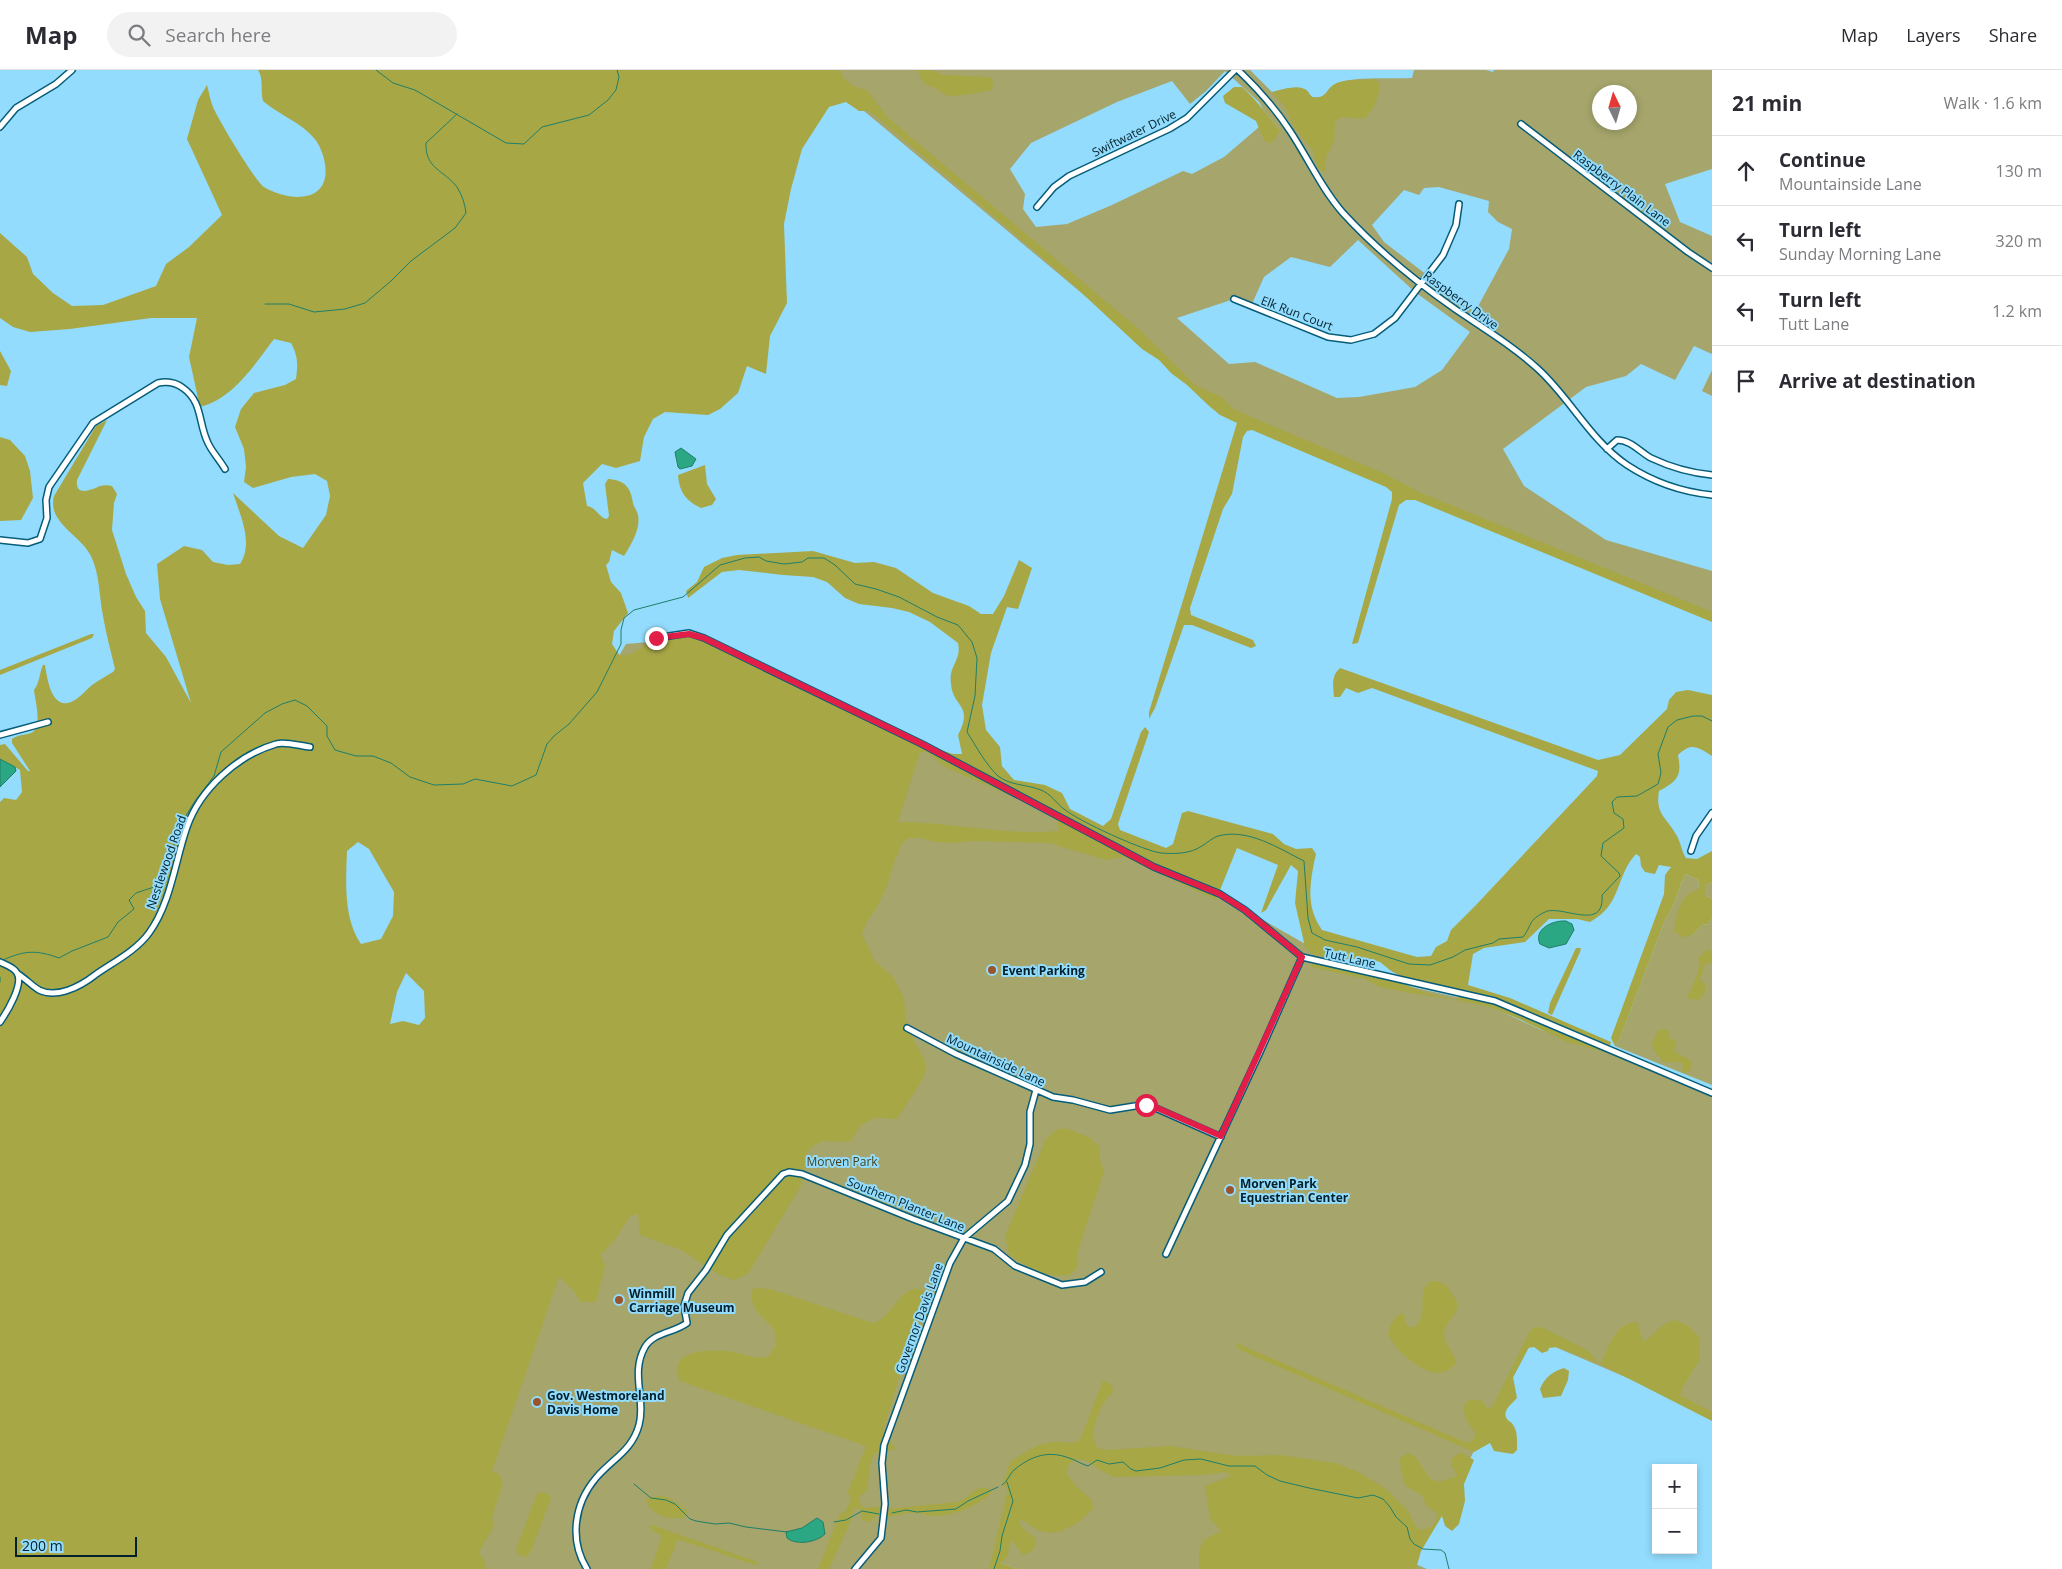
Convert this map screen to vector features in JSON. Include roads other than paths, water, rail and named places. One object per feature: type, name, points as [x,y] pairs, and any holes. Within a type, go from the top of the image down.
[{"type":"street","points":[[0,127],[16,108],[56,84],[72,70]]},
{"type":"street","name":"Swiftwater Drive","points":[[1037,207],[1054,187],[1069,176],[1170,129],[1183,121],[1237,70]]},
{"type":"street","name":"Raspberry Drive","points":[[1237,70],[1263,95],[1282,119],[1313,171],[1337,205],[1368,238],[1422,284],[1510,346],[1537,368],[1559,390],[1606,449],[1626,464],[1657,481],[1682,490],[1712,495]]},
{"type":"street","name":"Raspberry Plain Lane","points":[[1522,124],[1688,252],[1712,268]]},
{"type":"street","name":"Elk Run Court","points":[[1234,299],[1321,335],[1336,339],[1351,340],[1374,334],[1389,324],[1438,263],[1456,225],[1460,204]]},
{"type":"street","points":[[0,540],[28,543],[40,539],[46,523],[46,500],[49,487],[93,423],[158,383],[164,382],[179,385],[193,396],[200,411],[207,442],[225,469]]},
{"type":"street","points":[[1606,449],[1617,440],[1623,440],[1665,464],[1684,470],[1712,475]]},
{"type":"street","name":"Tutt Lane","points":[[656,638],[689,634],[704,638],[823,694],[1018,794],[1154,867],[1220,894],[1245,910],[1302,957],[1496,1001],[1712,1093]]},
{"type":"street","points":[[0,735],[48,722]]},
{"type":"street","name":"Nestlewood Road","points":[[2,963],[12,968],[44,992],[61,992],[92,978],[135,947],[148,935],[158,916],[189,821],[204,796],[220,778],[251,754],[278,743],[310,747]]},
{"type":"street","points":[[1691,851],[1696,836],[1712,813]]},
{"type":"street","points":[[1166,1254],[1302,957]]},
{"type":"street","points":[[0,1022],[13,1001],[19,981],[18,974]]},
{"type":"street","name":"Mountainside Lane","points":[[907,1028],[956,1054],[1053,1097],[1073,1100],[1110,1110],[1142,1105],[1151,1106],[1221,1136]]},
{"type":"street","name":"Governor Davis Lane","points":[[855,1569],[881,1538],[885,1504],[882,1463],[884,1445],[944,1276],[964,1238],[1000,1209],[1013,1192],[1029,1153],[1030,1112],[1036,1090]]},
{"type":"street","name":"Southern Planter Lane","points":[[587,1569],[578,1552],[575,1534],[576,1522],[590,1486],[597,1477],[616,1461],[629,1445],[638,1427],[640,1417],[638,1370],[641,1355],[651,1339],[681,1328],[687,1323],[684,1306],[688,1293],[706,1270],[727,1235],[779,1177],[789,1172],[802,1174],[994,1249],[1015,1266],[1062,1285],[1085,1282],[1101,1272]]},
{"type":"waterway","points":[[376,70],[393,83],[415,90],[506,143],[524,144],[542,127],[589,115],[608,100],[616,90],[619,77],[617,70]]},
{"type":"waterway","points":[[265,304],[289,304],[314,312],[345,309],[365,303],[411,261],[455,228],[466,213],[463,200],[452,181],[432,164],[427,152],[426,143],[457,114]]},
{"type":"waterway","points":[[3,960],[18,954],[31,952],[59,958],[108,937],[118,922],[134,909],[129,900],[136,893],[157,886],[173,850],[177,830],[195,801],[214,776],[221,752],[265,713],[295,700],[307,706],[327,726],[327,736],[335,750],[356,756],[373,756],[391,763],[410,777],[434,785],[463,784],[475,779],[512,786],[536,775],[547,744],[569,724],[597,692],[621,644],[621,630],[624,618],[634,610],[683,597],[720,565],[745,558],[759,557],[766,561],[784,564],[802,562],[808,558],[824,558],[835,565],[855,584],[899,597],[937,617],[958,625],[972,642],[977,658],[975,696],[967,732],[981,755],[998,776],[1013,783],[1041,790],[1051,796],[1064,809],[1083,821],[1153,851],[1161,853],[1187,852],[1197,849],[1218,836],[1229,834],[1252,837],[1273,845],[1304,861],[1308,918],[1312,933],[1325,940],[1357,947],[1409,964],[1430,965],[1453,957],[1465,950],[1493,943],[1499,939],[1523,937],[1533,920],[1545,912],[1561,911],[1581,915],[1597,913],[1601,906],[1602,895],[1620,876],[1601,856],[1603,843],[1624,828],[1623,819],[1614,813],[1612,802],[1617,797],[1637,796],[1658,784],[1661,773],[1658,754],[1668,727],[1677,720],[1693,716],[1702,716],[1712,721]]},
{"type":"waterway","points":[[0,977],[0,982]]},
{"type":"waterway","points":[[1002,1485],[1020,1465],[1033,1458],[1047,1455],[1061,1456],[1088,1466],[1097,1460],[1109,1464],[1123,1462],[1136,1471],[1160,1468],[1184,1460],[1201,1459],[1229,1466],[1255,1466],[1267,1475],[1280,1481],[1358,1498],[1373,1495],[1383,1499],[1396,1517],[1407,1527],[1410,1539],[1414,1544],[1423,1549],[1441,1550],[1445,1553],[1449,1569]]},
{"type":"waterway","points":[[994,1569],[1013,1501],[1007,1482]]},
{"type":"waterway","points":[[634,1484],[651,1498],[666,1500],[675,1504],[690,1519],[696,1521],[715,1524],[729,1523],[787,1532]]},
{"type":"waterway","points":[[892,1513],[906,1510],[917,1512],[956,1509],[968,1501],[998,1487]]},
{"type":"waterway","points":[[834,1522],[846,1520],[862,1511],[879,1514]]},
{"type":"place","name":"Event Parking","points":[[992,970]]},
{"type":"place","name":"Morven Park Equestrian Center","points":[[1230,1190]]},
{"type":"place","name":"Winmill Carriage Museum","points":[[619,1300]]},
{"type":"place","name":"Gov. Westmoreland Davis Home","points":[[537,1402]]},
{"type":"park label","name":"Morven Park","points":[[842,1161]]}]
